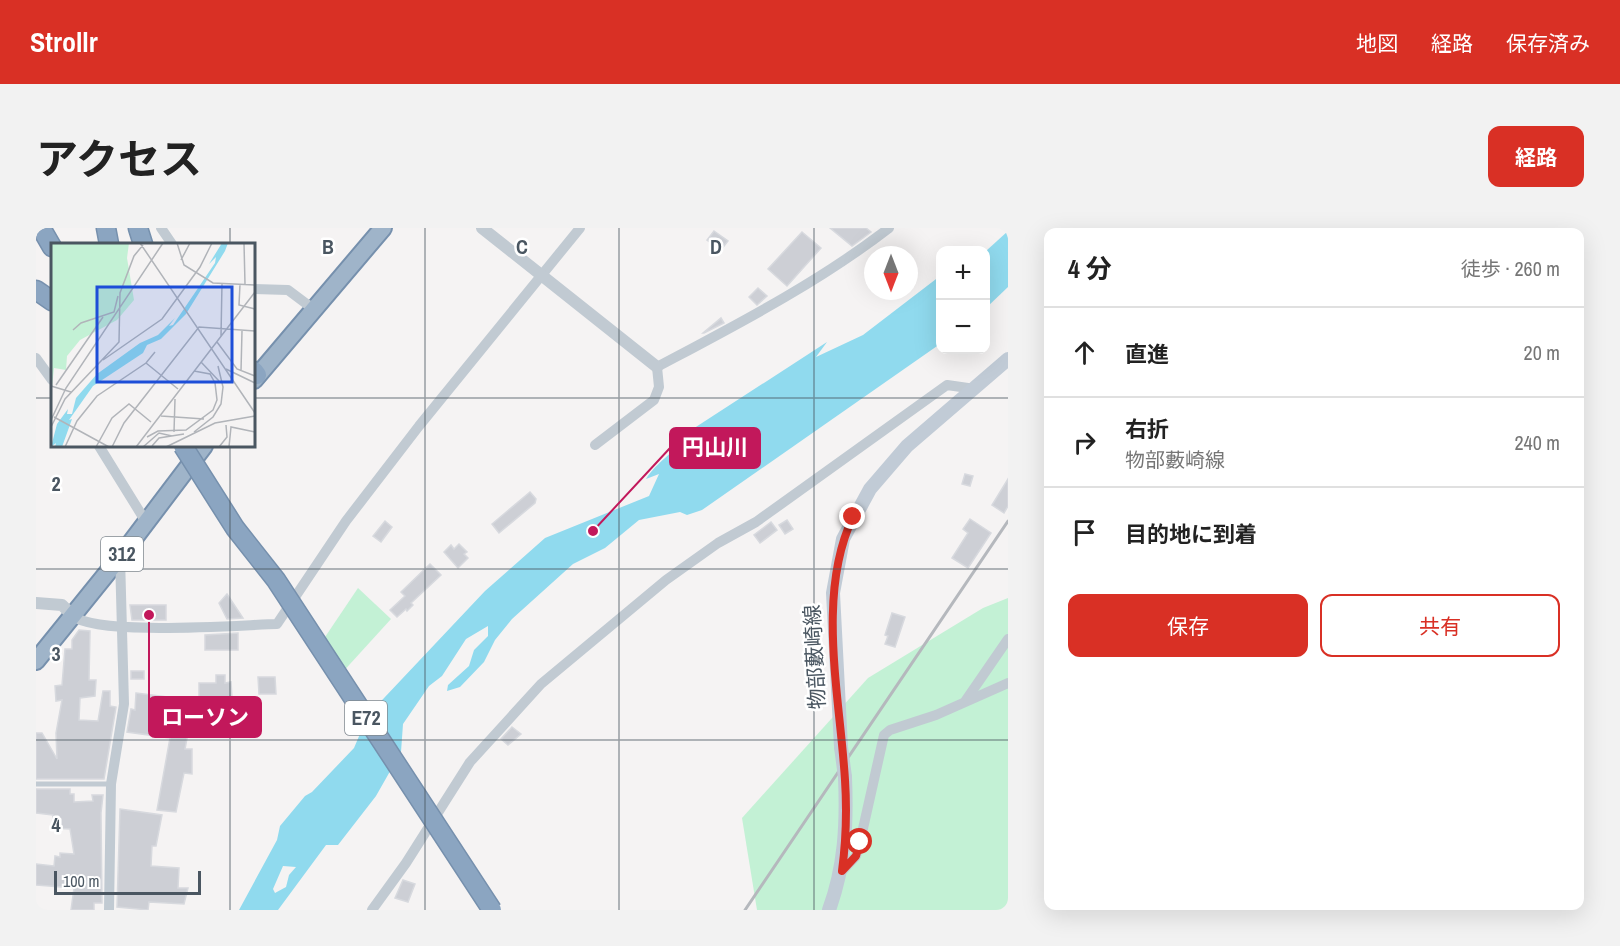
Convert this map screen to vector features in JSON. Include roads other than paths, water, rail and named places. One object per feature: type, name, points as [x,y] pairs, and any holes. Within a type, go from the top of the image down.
[{"type":"highway","points":[[106,228],[109,243]]},
{"type":"highway","points":[[128,228],[132,243]]},
{"type":"highway","points":[[138,228],[143,243]]},
{"type":"highway","points":[[255,374],[383,228]]},
{"type":"highway","points":[[36,290],[51,300]]},
{"type":"highway","points":[[175,447],[235,528]]},
{"type":"highway","name":"E72","points":[[184,447],[235,528],[276,580],[492,910]]},
{"type":"highway","points":[[191,447],[262,549],[276,580]]},
{"type":"highway","name":"312","points":[[36,661],[120,557],[203,447]]},
{"type":"main road","name":"物部藪崎線","points":[[829,910],[842,871],[847,812],[841,747],[833,593],[843,539],[870,489],[907,446],[1008,359]]},
{"type":"street","points":[[161,228],[171,243]]},
{"type":"street","points":[[482,228],[657,367],[659,387],[654,400],[596,445]]},
{"type":"street","points":[[36,603],[62,605],[81,622],[120,627],[277,624],[346,521],[419,426],[580,228]]},
{"type":"street","points":[[657,367],[751,317],[864,248],[889,228]]},
{"type":"street","points":[[255,289],[288,290],[312,308]]},
{"type":"street","points":[[36,358],[51,379]]},
{"type":"street","points":[[372,910],[406,863],[470,762],[541,684],[666,580],[718,543],[756,522],[947,386],[975,389]]},
{"type":"street","points":[[100,447],[146,522]]},
{"type":"street","points":[[109,910],[111,784],[124,704],[120,627],[120,557]]},
{"type":"street","points":[[966,700],[1008,639]]},
{"type":"street","points":[[842,871],[856,856],[884,735],[890,730],[936,715],[1008,683]]},
{"type":"lane","points":[[36,784],[111,784]]},
{"type":"water","points":[[1008,231],[1008,287],[990,304],[990,300],[990,247]]},
{"type":"water","points":[[936,279],[936,347],[702,510],[687,515],[680,512],[639,520],[605,548],[573,564],[512,619],[495,640],[484,662],[460,687],[447,691],[448,685],[469,666],[474,650],[488,636],[488,626],[466,639],[442,676],[429,686],[403,724],[401,752],[376,796],[338,845],[326,845],[278,910],[239,910],[277,840],[280,826],[305,796],[312,792],[354,748],[368,715],[485,591],[545,538],[649,496],[659,474],[646,479],[682,436],[827,342],[816,357],[863,335],[909,300],[918,300],[918,293]],"holes":[[[283,866],[296,867],[289,875],[286,887],[275,893],[273,889]]]},
{"type":"railway","points":[[745,910],[1008,521]]},
{"type":"place","name":"円山川","points":[[593,531]]},
{"type":"place","name":"ローソン","points":[[149,615]]}]
